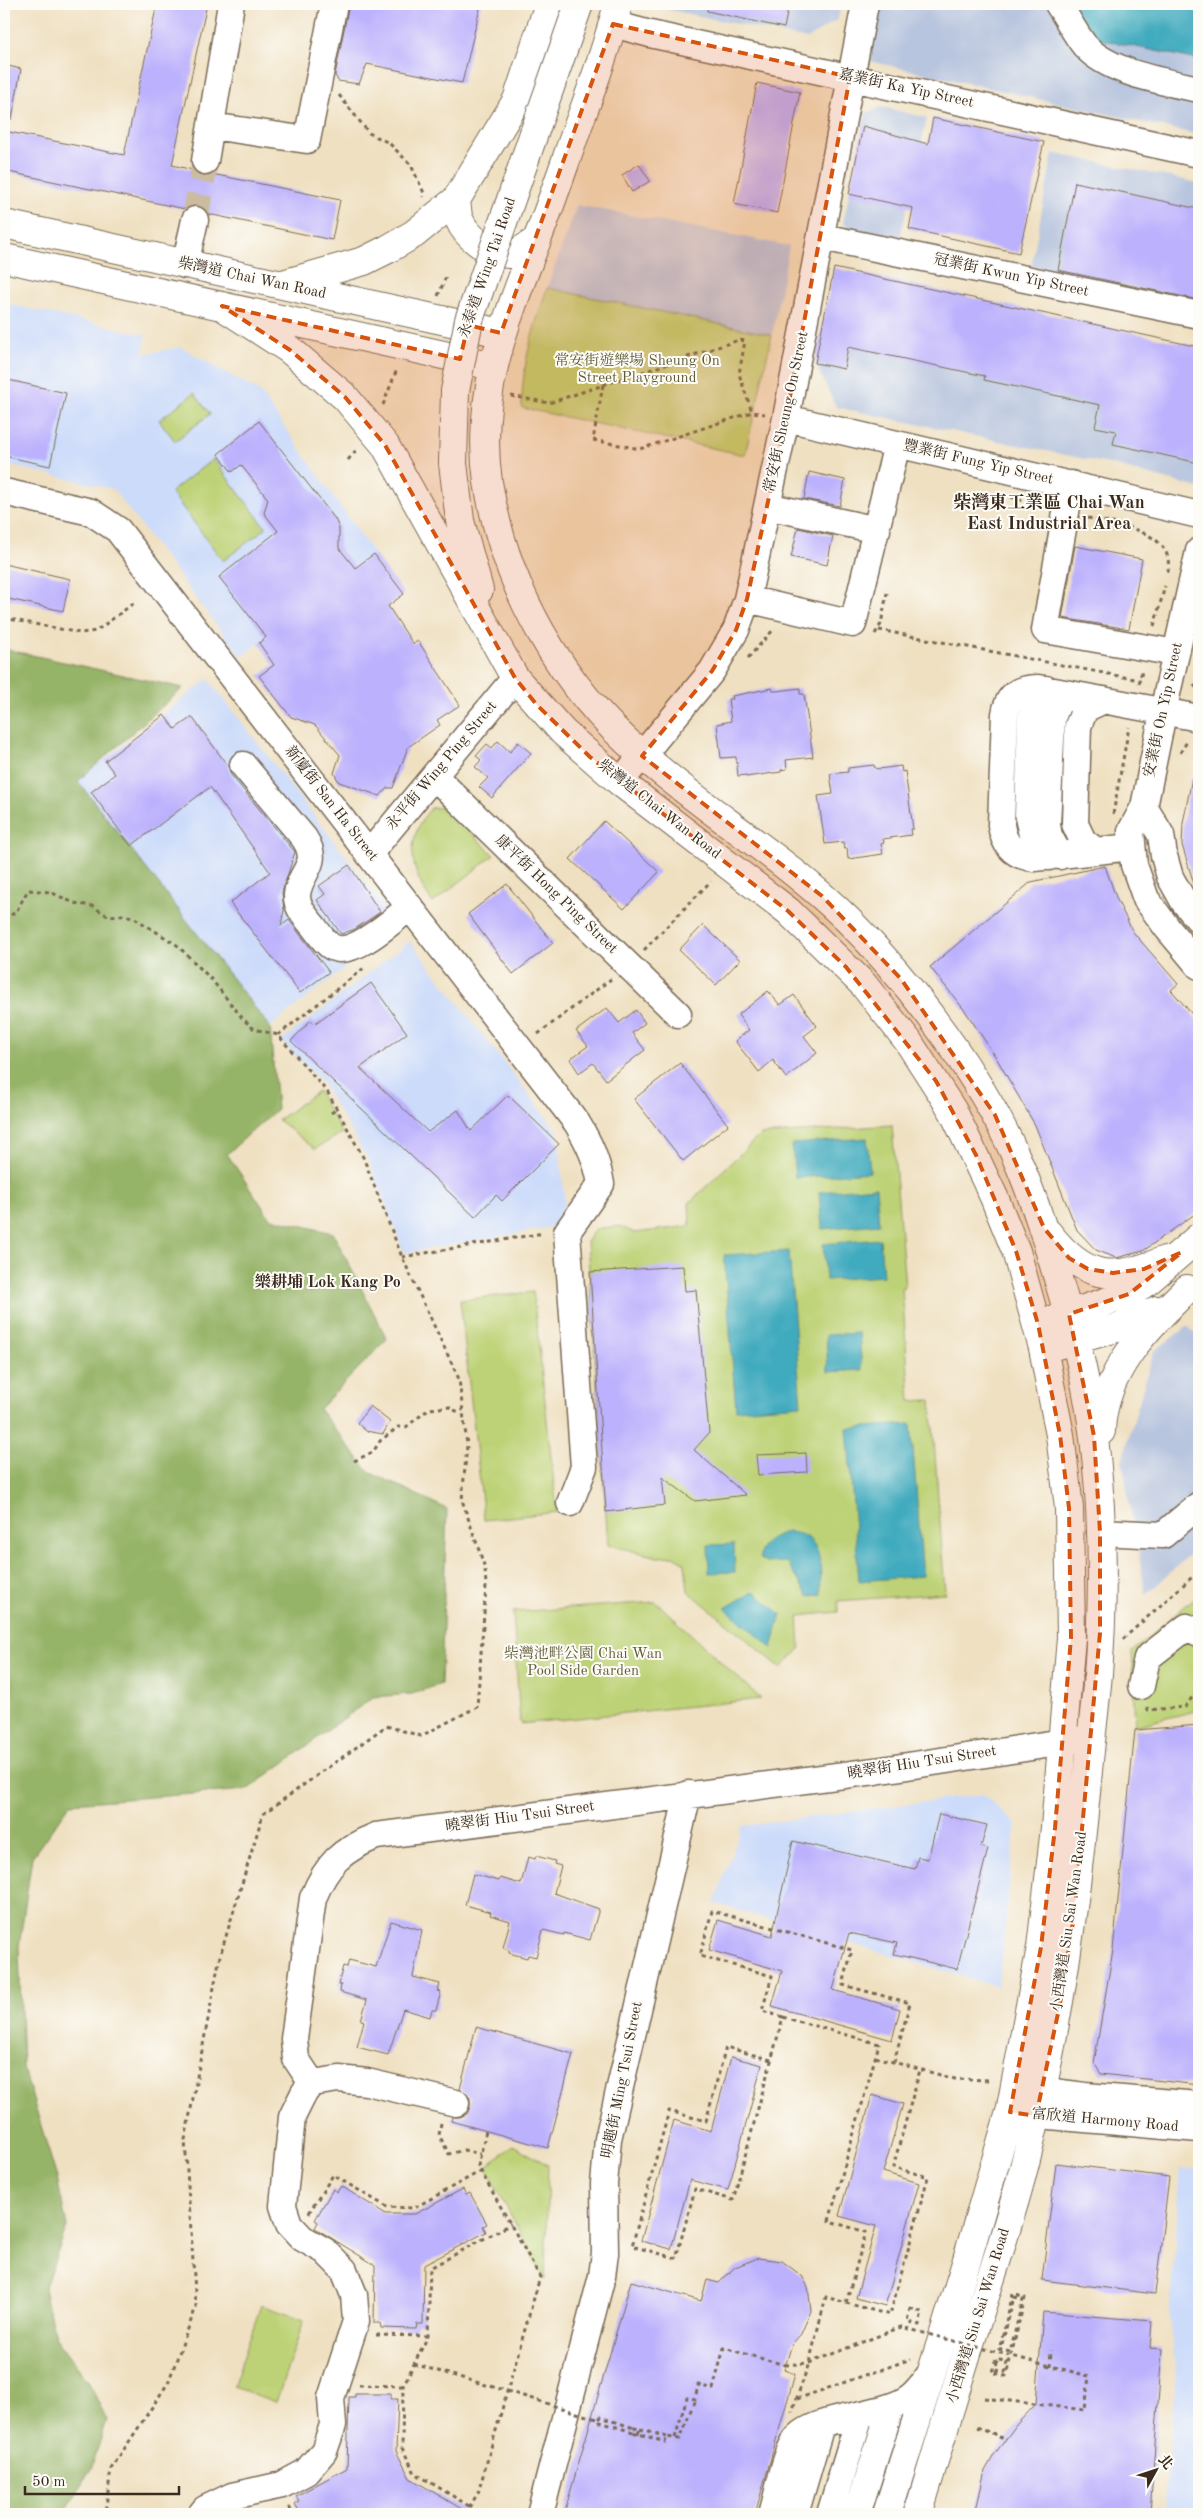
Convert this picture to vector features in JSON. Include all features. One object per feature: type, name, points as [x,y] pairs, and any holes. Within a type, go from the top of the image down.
[{"type":"main road","points":[[277,285],[320,274],[372,257],[414,234],[456,200],[517,100],[549,4]]},
{"type":"main road","name":"永泰道 Wing Tai Road","points":[[503,654],[469,558],[460,521],[453,463],[452,418],[455,391],[469,320],[579,4]]},
{"type":"main road","points":[[615,14],[537,240],[501,333],[493,366],[484,432],[488,480],[498,527],[520,591],[549,650],[574,686],[602,718],[642,756],[822,896],[847,919],[902,979],[930,1017],[995,1115],[1016,1156],[1044,1228],[1072,1327]]},
{"type":"main road","points":[[456,200],[459,220],[472,238],[487,248],[508,254],[522,250],[537,240]]},
{"type":"main road","name":"柴灣道 Chai Wan Road","points":[[4,224],[501,333]]},
{"type":"main road","name":"柴灣道 Chai Wan Road","points":[[4,258],[493,366]]},
{"type":"main road","name":"柴灣道 Chai Wan Road","points":[[222,306],[290,350],[345,397],[385,445],[516,678],[563,732],[620,782],[788,911],[863,984],[903,1034],[936,1081],[976,1155],[1016,1251],[1040,1336]]},
{"type":"main road","points":[[1044,1228],[1069,1258],[1084,1267],[1100,1273],[1144,1269],[1191,1245]]},
{"type":"main road","points":[[1072,1327],[1129,1294],[1191,1245]]},
{"type":"main road","points":[[1040,1336],[1072,1327],[1133,1322],[1158,1309],[1193,1283]]},
{"type":"main road","points":[[1098,1486],[1101,1425],[1107,1396],[1113,1382],[1131,1348],[1193,1283]]},
{"type":"main road","name":"小西灣道 Siu Sai Wan Road","points":[[887,2514],[921,2366],[966,2263],[1020,2098],[1060,2004],[1074,1916],[1098,1671],[1100,1532],[1098,1486],[1088,1396],[1072,1327]]},
{"type":"main road","name":"小西灣道 Siu Sai Wan Road","points":[[918,2514],[1012,2212],[1020,2098],[1054,1837],[1071,1638],[1071,1545],[1066,1471],[1040,1336]]},
{"type":"street","points":[[205,161],[231,4]]},
{"type":"street","points":[[210,126],[307,140],[334,4]]},
{"type":"street","name":"常安街 Sheung On Street","points":[[620,782],[712,671],[736,630],[747,599],[767,506],[777,416],[822,237],[850,77],[865,4]]},
{"type":"street","points":[[1058,4],[1086,47],[1102,58],[1137,76],[1199,89]]},
{"type":"street","name":"嘉業街 Ka Yip Street","points":[[615,14],[650,34],[1199,154]]},
{"type":"street","points":[[186,265],[196,220]]},
{"type":"street","name":"冠業街 Kwun Yip Street","points":[[822,237],[1199,315]]},
{"type":"street","name":"豐業街 Fung Yip Street","points":[[777,416],[1192,513]]},
{"type":"street","points":[[747,599],[853,624],[897,444]]},
{"type":"street","points":[[1071,484],[1045,630],[1176,653]]},
{"type":"street","name":"新廈街 San Ha Street","points":[[4,492],[91,512],[118,530],[577,1123],[590,1144],[597,1162],[601,1184],[567,1232]]},
{"type":"street","points":[[767,506],[877,530]]},
{"type":"street","name":"安業街 On Yip Street","points":[[1192,513],[1193,532],[1198,553],[1144,807],[1130,831],[1134,865],[1146,899],[1168,930],[1199,966]]},
{"type":"street","name":"永平街 Wing Ping Street","points":[[369,854],[516,678]]},
{"type":"street","points":[[1131,847],[1055,856],[1034,839],[1028,817],[1034,706],[1046,689],[1199,718]]},
{"type":"street","points":[[1055,856],[1047,825],[1052,718],[1058,703],[1071,694]]},
{"type":"street","points":[[1096,851],[1082,841],[1076,824],[1078,726],[1085,709],[1104,700]]},
{"type":"street","points":[[243,765],[304,838],[310,848],[310,866],[300,884],[297,900],[303,913],[329,946],[341,950],[356,946],[410,907]]},
{"type":"street","name":"康平街 Hong Ping Street","points":[[434,776],[678,1014]]},
{"type":"street","points":[[1144,807],[1161,835],[1170,877],[1184,902],[1199,920]]},
{"type":"street","points":[[567,1232],[584,1467],[570,1503]]},
{"type":"street","points":[[1100,1532],[1163,1535],[1199,1505]]},
{"type":"street","points":[[1141,1686],[1146,1658],[1187,1627],[1199,1633]]},
{"type":"street","name":"曉翠街 Hiu Tsui Street","points":[[312,2083],[296,2059],[294,2039],[313,1898],[322,1877],[336,1858],[354,1844],[376,1836],[875,1771],[1091,1738]]},
{"type":"street","name":"明趣街 Ming Tsui Street","points":[[540,2514],[589,2356],[604,2261],[604,2184],[608,2140],[688,1794]]},
{"type":"street","points":[[201,2514],[206,2509],[232,2496],[282,2484],[306,2472],[324,2451],[332,2425],[332,2398],[356,2321],[354,2295],[344,2270],[325,2251],[302,2238],[295,2231],[289,2224],[283,2206],[292,2117],[304,2093],[312,2083],[339,2079],[367,2082],[456,2103]]},
{"type":"street","name":"富欣道 Harmony Road","points":[[1020,2098],[1199,2105]]},
{"type":"street","name":"富欣道 Harmony Road","points":[[1020,2098],[1199,2129]]},
{"type":"street","points":[[772,2514],[795,2441],[802,2433],[841,2420],[891,2407],[911,2397],[921,2366]]},
{"type":"street","points":[[857,2514],[891,2407]]},
{"type":"street","points":[[795,2514],[841,2420]]},
{"type":"street","points":[[812,2514],[841,2420]]},
{"type":"street","points":[[830,2514],[841,2420]]},
{"type":"path","points":[[338,94],[369,133],[389,143],[411,165],[424,193],[422,200]]},
{"type":"path","points":[[508,395],[549,403],[738,340],[745,341],[739,374],[752,412]]},
{"type":"path","points":[[603,386],[593,440],[640,449],[752,412],[777,416]]},
{"type":"path","points":[[4,618],[80,633],[96,631],[134,603]]},
{"type":"path","points":[[878,630],[1140,680]]},
{"type":"path","points":[[1196,678],[1194,686],[1199,694]]},
{"type":"path","points":[[644,951],[711,880]]},
{"type":"path","points":[[4,919],[16,912],[28,890],[50,892],[74,903],[92,906],[108,916],[123,915],[133,917],[177,945],[212,980],[234,1009],[254,1029],[278,1035],[328,1093],[363,1157],[402,1257],[553,1232],[567,1232]]},
{"type":"path","points":[[278,1035],[371,963]]},
{"type":"path","points":[[536,1036],[612,978]]},
{"type":"path","points":[[331,1113],[337,1109]]},
{"type":"path","points":[[354,1461],[373,1452],[380,1441],[398,1427],[406,1426],[429,1409],[449,1407],[456,1411],[463,1410]]},
{"type":"path","points":[[1121,1641],[1199,1570]]},
{"type":"path","points":[[1141,1686],[1148,1710],[1185,1707],[1199,1688]]},
{"type":"path","points":[[846,2303],[866,2232],[830,2221],[879,2044],[762,2011],[772,1976],[700,1956],[712,1911],[852,1950],[842,1985],[910,2004],[894,2062]]},
{"type":"path","points":[[771,2060],[726,2047],[706,2121],[669,2111],[632,2246],[676,2258],[695,2189],[733,2200],[783,2017]]},
{"type":"path","points":[[875,2057],[1020,2098]]},
{"type":"path","points":[[791,2415],[809,2363],[826,2297],[890,2316],[928,2177],[893,2167],[920,2070]]},
{"type":"path","points":[[465,2514],[478,2493],[540,2277],[478,2166],[486,2131]]},
{"type":"path","points":[[446,2150],[449,2154],[464,2150],[480,2154]]},
{"type":"path","points":[[469,2506],[415,2473],[402,2448],[403,2386],[428,2336],[430,2268],[511,2224]]},
{"type":"path","points":[[998,2362],[996,2370],[1005,2372],[1007,2362],[996,2359],[992,2372],[1006,2376],[1025,2298],[1013,2294],[999,2350],[1010,2352],[1023,2299],[1014,2297],[1001,2348]]},
{"type":"path","points":[[917,2332],[919,2325],[922,2312],[910,2308],[907,2322],[919,2325]]},
{"type":"path","points":[[927,2341],[932,2326]]},
{"type":"path","points":[[414,2364],[593,2418],[599,2419],[601,2417],[634,2428],[680,2439],[698,2385],[713,2389],[724,2348],[785,2365],[809,2363],[901,2327],[1089,2376],[1085,2410],[984,2398]]},
{"type":"path","points":[[368,2335],[428,2336]]},
{"type":"path","points":[[1050,2366],[1051,2350]]},
{"type":"path","points":[[796,2399],[921,2366]]},
{"type":"path","points":[[354,2385],[403,2386]]},
{"type":"path","points":[[675,2438],[687,2397],[694,2399]]},
{"type":"path","points":[[599,2419],[600,2422],[665,2442],[667,2437]]},
{"type":"path","points":[[978,2427],[1006,2440]]},
{"type":"path","points":[[633,2432],[634,2428]]},
{"type":"path","points":[[638,2434],[640,2429]]},
{"type":"highlighted area","points":[[613,24],[850,77],[786,418],[747,599],[736,630],[712,671],[642,756],[822,896],[901,979],[995,1115],[1044,1228],[1069,1258],[1088,1269],[1113,1273],[1144,1269],[1182,1252],[1129,1294],[1069,1314],[1094,1436],[1100,1532],[1100,1633],[1074,1916],[1060,2004],[1036,2116],[1010,2112],[1041,1947],[1055,1828],[1071,1638],[1069,1508],[1060,1435],[1038,1324],[1016,1251],[976,1155],[936,1081],[846,967],[788,911],[590,757],[537,705],[515,678],[385,445],[345,397],[290,350],[222,306],[460,359],[468,325],[501,333]]},
{"type":"shaded area","points":[[659,4],[841,4],[838,19],[807,39],[661,8]]},
{"type":"shaded area","points":[[879,4],[1199,4],[1199,135],[869,61]]},
{"type":"shaded area","points":[[882,107],[927,118],[899,243],[855,232],[843,223],[866,113]]},
{"type":"shaded area","points":[[1053,153],[1199,183],[1199,302],[1031,267]]},
{"type":"shaded area","points":[[577,205],[789,246],[772,335],[547,288]]},
{"type":"shaded area","points":[[834,268],[1199,347],[1199,488],[1109,464],[836,407],[815,363]]},
{"type":"shaded area","points":[[4,303],[146,335],[143,354],[181,347],[260,392],[374,554],[241,657],[113,489],[4,464]]},
{"type":"shaded area","points":[[208,679],[399,925],[270,1027],[77,781]]},
{"type":"shaded area","points":[[410,941],[558,1132],[565,1205],[552,1227],[404,1253],[368,1159],[321,1081],[281,1041]]},
{"type":"shaded area","points":[[1188,1326],[1199,1338],[1199,1546],[1146,1595],[1122,1461],[1154,1351]]},
{"type":"shaded area","points":[[983,1794],[1016,1824],[998,1987],[714,1903],[742,1826]]},
{"type":"shaded area","points":[[1181,2169],[1199,2170],[1199,2514],[1164,2514],[1176,2375],[1169,2316]]},
{"type":"green space","name":"常安街遊樂場 Sheung On Street Playground","points":[[547,288],[772,335],[745,455],[522,408],[526,362]]},
{"type":"green space","points":[[194,393],[210,414],[175,441],[159,420]]},
{"type":"green space","points":[[213,459],[266,528],[223,561],[171,492]]},
{"type":"green space","points":[[4,649],[183,688],[78,781],[270,1027],[277,1109],[227,1154],[270,1218],[333,1233],[387,1339],[319,1409],[369,1472],[447,1509],[441,1684],[412,1694],[373,1697],[247,1790],[71,1803],[32,1857],[19,1947],[23,2067],[57,2178],[67,2227],[44,2289],[55,2337],[88,2381],[107,2420],[91,2469],[64,2514],[4,2514]]},
{"type":"green space","points":[[444,807],[494,855],[433,903],[419,879],[415,867],[413,843],[422,820],[431,808]]},
{"type":"green space","points":[[318,1091],[342,1133],[315,1149],[278,1120]]},
{"type":"green space","points":[[892,1125],[905,1287],[902,1288],[910,1401],[931,1400],[945,1593],[838,1601],[838,1612],[798,1616],[800,1649],[781,1668],[688,1591],[685,1563],[673,1556],[658,1557],[608,1545],[587,1241],[595,1229],[619,1226],[635,1233],[690,1226],[689,1203],[760,1135]]},
{"type":"green space","points":[[533,1292],[557,1512],[484,1520],[460,1300]]},
{"type":"green space","points":[[1199,1594],[1199,1710],[1135,1726],[1132,1652]]},
{"type":"green space","name":"柴灣池畔公園 Chai Wan Pool Side Garden","points":[[656,1602],[761,1699],[520,1724],[513,1612]]},
{"type":"green space","points":[[513,2145],[548,2165],[545,2280],[486,2168]]},
{"type":"green space","points":[[261,2305],[304,2320],[276,2402],[233,2387]]},
{"type":"water","points":[[1071,4],[1199,4],[1199,60],[1094,38]]},
{"type":"water","points":[[867,1138],[870,1172],[795,1178],[792,1144]]},
{"type":"water","points":[[876,1187],[879,1224],[822,1229],[819,1192]]},
{"type":"water","points":[[880,1239],[883,1276],[826,1280],[823,1244]]},
{"type":"water","points":[[789,1251],[801,1405],[736,1410],[724,1255]]},
{"type":"water","points":[[859,1333],[862,1370],[828,1372],[826,1335]]},
{"type":"water","points":[[911,1424],[923,1576],[859,1581],[847,1428]]},
{"type":"water","points":[[788,1532],[800,1534],[809,1539],[815,1546],[820,1564],[821,1595],[808,1596],[787,1562],[765,1563],[760,1558],[762,1548],[769,1540]]},
{"type":"water","points":[[734,1544],[735,1572],[709,1573],[708,1545]]},
{"type":"water","points":[[754,1591],[781,1614],[772,1648],[725,1608]]},
{"type":"building","points":[[157,4],[207,4],[172,165],[193,170],[202,176],[212,174],[340,200],[332,240],[208,214],[205,209],[198,205],[185,209],[4,171],[4,131],[124,155]]},
{"type":"building","points":[[349,4],[481,4],[462,83],[367,64],[359,84],[338,81],[335,75]]},
{"type":"building","points":[[707,4],[789,4],[784,28],[707,11]]},
{"type":"building","points":[[4,65],[21,69],[12,119],[4,118]]},
{"type":"building","points":[[757,83],[800,92],[777,213],[734,204]]},
{"type":"building","points":[[933,118],[1044,142],[1019,253],[909,229],[913,208],[849,194],[863,126],[928,144]]},
{"type":"building","points":[[639,164],[650,181],[632,192],[622,175]]},
{"type":"building","points":[[1075,182],[1199,209],[1199,300],[1058,270]]},
{"type":"building","points":[[834,268],[1199,347],[1199,463],[1113,444],[1116,431],[1095,427],[1100,405],[984,380],[985,376],[848,347],[844,369],[815,363]]},
{"type":"building","points":[[4,379],[66,393],[50,466],[4,456]]},
{"type":"building","points":[[259,421],[335,519],[339,528],[339,548],[355,568],[374,554],[404,594],[388,606],[413,644],[418,641],[460,705],[437,720],[440,725],[408,747],[393,788],[387,788],[380,796],[339,782],[334,773],[340,755],[315,725],[291,717],[259,676],[274,665],[259,643],[266,637],[219,577],[278,531],[264,513],[268,499],[241,465],[232,472],[218,454]]},
{"type":"building","points":[[809,472],[845,480],[840,506],[804,499]]},
{"type":"building","points":[[798,528],[833,536],[827,565],[791,557]]},
{"type":"building","points":[[1075,546],[1142,559],[1129,629],[1062,618]]},
{"type":"building","points":[[4,564],[70,579],[63,611],[4,598]]},
{"type":"building","points":[[772,688],[773,691],[777,691],[800,688],[800,694],[804,694],[813,757],[786,760],[787,769],[781,770],[781,772],[746,777],[746,775],[738,776],[736,757],[721,758],[717,724],[731,721],[728,699],[733,699],[732,696]]},
{"type":"building","points":[[164,715],[175,729],[192,717],[228,766],[231,775],[295,852],[282,892],[284,910],[281,926],[289,920],[329,972],[300,993],[230,903],[270,872],[210,787],[131,846],[91,792],[115,774],[105,761]]},
{"type":"building","points":[[498,741],[510,752],[518,742],[531,753],[492,798],[479,787],[488,778],[475,767],[481,760],[476,756],[487,744],[492,748]]},
{"type":"building","points":[[874,765],[875,768],[879,769],[901,766],[902,772],[905,771],[913,829],[910,829],[911,835],[883,839],[884,843],[881,844],[883,854],[848,859],[847,848],[844,849],[843,842],[825,844],[818,796],[833,794],[830,774],[848,772],[848,768]]},
{"type":"building","points":[[1192,778],[1199,779],[1199,894],[1197,894],[1182,845],[1183,823]]},
{"type":"building","points":[[604,821],[659,872],[624,909],[570,859]]},
{"type":"building","points":[[349,865],[380,912],[355,929],[341,934],[317,900],[325,894],[319,886]]},
{"type":"building","points":[[1105,866],[1117,900],[1133,932],[1178,984],[1171,990],[1199,1022],[1199,1211],[1143,1251],[1116,1258],[1096,1250],[1077,1230],[1035,1125],[997,1059],[966,1012],[930,967],[1031,882]]},
{"type":"building","points":[[507,884],[553,943],[513,974],[468,914]]},
{"type":"building","points":[[703,925],[740,960],[716,985],[679,950]]},
{"type":"building","points":[[371,983],[407,1033],[360,1068],[428,1132],[458,1110],[471,1131],[508,1095],[559,1144],[502,1201],[496,1195],[475,1217],[291,1041],[311,1020],[314,1024]]},
{"type":"building","points":[[768,991],[780,1005],[794,995],[817,1026],[804,1036],[817,1053],[786,1078],[773,1060],[759,1072],[735,1041],[749,1030],[738,1015]]},
{"type":"building","points":[[607,1008],[619,1023],[636,1010],[645,1023],[632,1033],[645,1050],[606,1080],[593,1063],[579,1073],[570,1059],[588,1046],[576,1031]]},
{"type":"building","points":[[680,1063],[728,1125],[683,1161],[634,1099]]},
{"type":"building","points":[[683,1266],[685,1291],[696,1290],[709,1433],[694,1450],[746,1495],[695,1501],[662,1477],[665,1505],[606,1512],[590,1272]]},
{"type":"building","points":[[370,1406],[390,1422],[383,1434],[366,1431],[357,1423]]},
{"type":"building","points":[[806,1453],[807,1472],[758,1475],[756,1455]]},
{"type":"building","points":[[1199,1725],[1199,2015],[1196,2052],[1199,2085],[1101,2074],[1094,2063],[1113,1950],[1135,1730]]},
{"type":"building","points":[[939,1814],[987,1825],[981,1847],[988,1849],[957,1969],[894,1954],[897,1943],[849,1933],[833,1990],[900,2009],[892,2040],[772,2006],[782,1971],[709,1950],[718,1920],[772,1936],[793,1841],[915,1869],[918,1857],[928,1859]]},
{"type":"building","points":[[536,1856],[555,1861],[554,1864],[561,1866],[554,1893],[599,1909],[590,1940],[543,1930],[536,1957],[528,1955],[527,1958],[509,1953],[509,1950],[503,1948],[510,1921],[490,1915],[491,1912],[465,1905],[473,1874],[499,1881],[500,1878],[521,1884],[528,1857],[535,1859]]},
{"type":"building","points":[[391,1921],[422,1930],[413,1977],[440,1984],[438,1991],[441,1992],[436,2010],[432,2010],[430,2017],[403,2009],[388,2055],[357,2047],[364,2021],[361,2020],[367,2000],[340,1992],[341,1985],[338,1985],[343,1966],[347,1967],[349,1960],[376,1967]]},
{"type":"building","points":[[476,2027],[573,2054],[548,2148],[451,2121],[452,2117],[460,2117],[467,2114],[470,2107],[470,2098],[460,2089]]},
{"type":"building","points":[[731,2057],[762,2065],[728,2190],[690,2180],[671,2249],[641,2241],[674,2120],[711,2131]]},
{"type":"building","points":[[872,2095],[903,2104],[883,2172],[919,2183],[885,2306],[856,2298],[876,2226],[839,2216]]},
{"type":"building","points":[[1056,2163],[1169,2177],[1155,2294],[1042,2280]]},
{"type":"building","points":[[341,2186],[386,2214],[415,2214],[463,2189],[466,2195],[470,2193],[487,2224],[483,2226],[486,2232],[424,2265],[423,2324],[417,2324],[416,2329],[381,2328],[380,2323],[374,2323],[375,2265],[315,2228],[318,2222],[315,2220],[333,2189],[337,2192]]},
{"type":"building","points":[[758,2258],[782,2261],[802,2276],[808,2287],[811,2311],[801,2334],[792,2344],[784,2370],[795,2374],[755,2514],[564,2514],[631,2281],[701,2301],[707,2280],[719,2283],[735,2267]]},
{"type":"building","points":[[1043,2312],[1152,2321],[1150,2348],[1162,2349],[1150,2514],[975,2514],[985,2471],[994,2455],[1017,2424],[1036,2404]]},
{"type":"building","points":[[355,2394],[391,2394],[391,2399],[398,2399],[396,2451],[410,2478],[470,2514],[301,2514],[295,2504],[299,2501],[296,2496],[347,2468],[349,2397],[355,2397]]},
{"type":"tunnel","points":[[195,220],[205,161]]},
{"type":"district","name":"柴灣東工業區 Chai Wan East Industrial Area","points":[[1049,513]]},
{"type":"district","name":"樂耕埔 Lok Kang Po","points":[[328,1283]]}]
